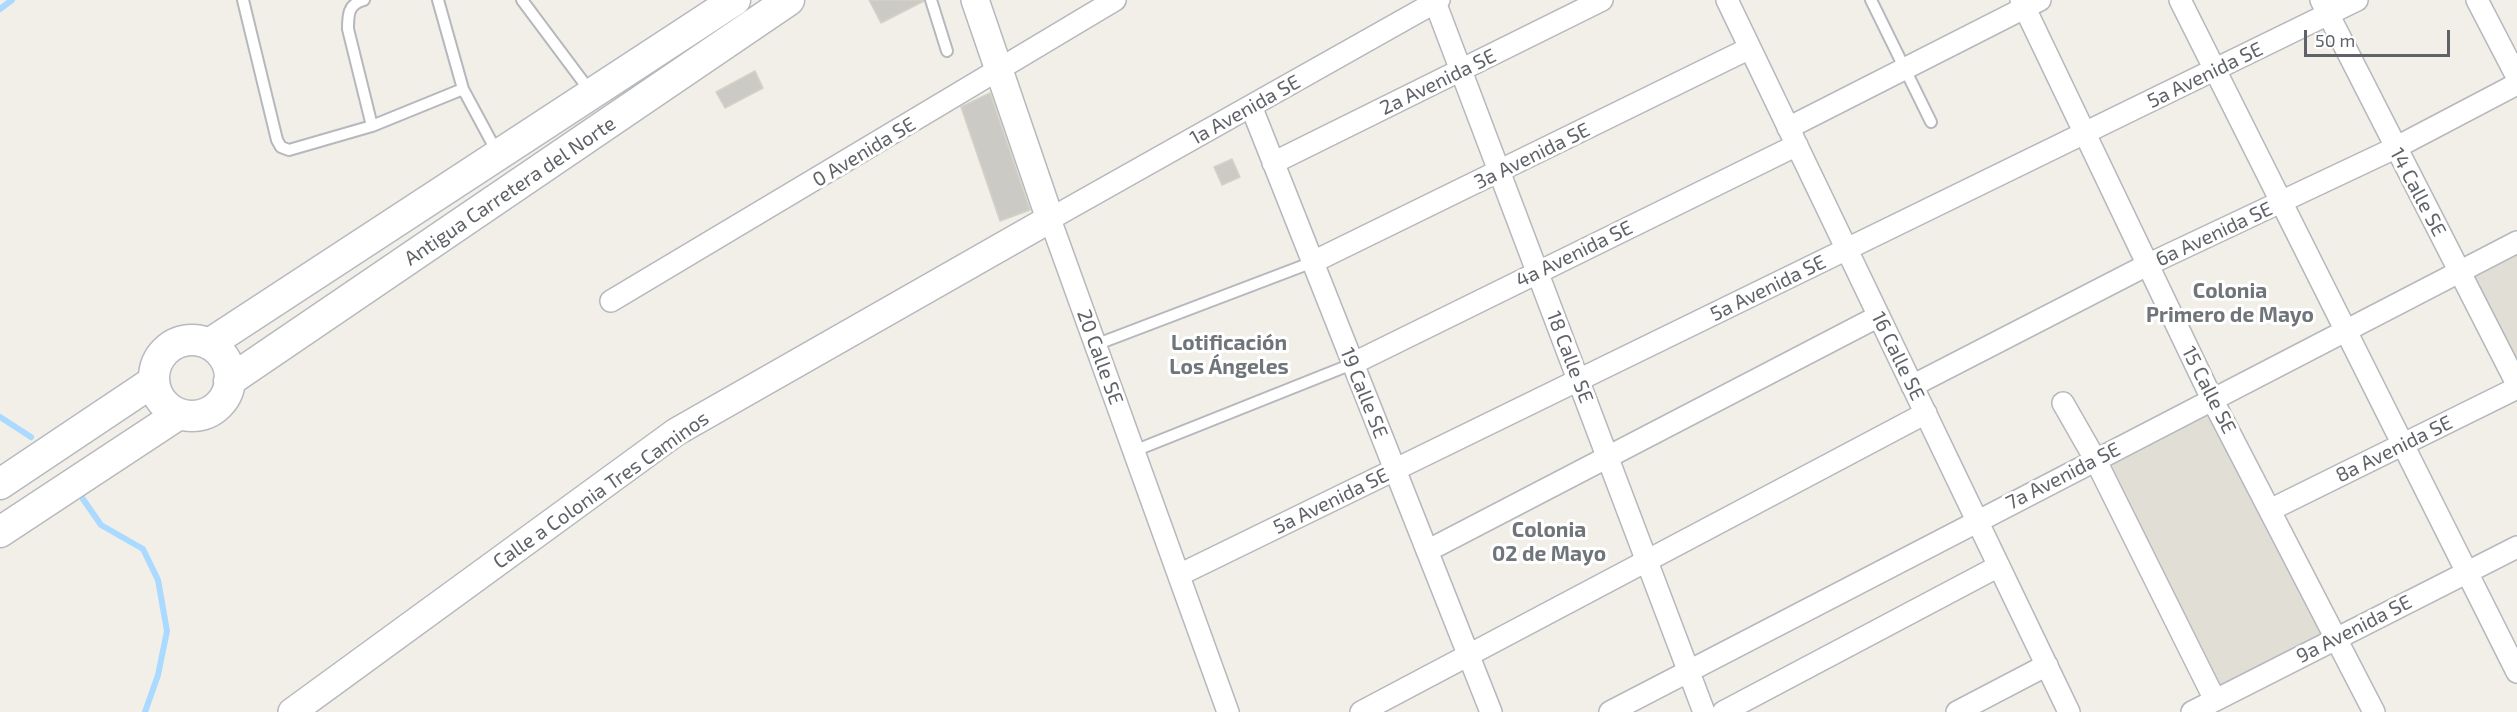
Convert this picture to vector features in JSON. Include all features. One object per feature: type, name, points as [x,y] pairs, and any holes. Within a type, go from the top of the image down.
[{"type":"main road","name":"Antigua Carretera del Norte","points":[[209,344],[735,0]]},
{"type":"main road","name":"Antigua Carretera del Norte","points":[[230,381],[789,0]]},
{"type":"main road","points":[[187,340],[209,344],[225,360],[230,381],[221,402],[213,410],[202,415],[179,414],[162,401],[154,381],[155,369],[167,350],[187,340]]},
{"type":"main road","points":[[0,484],[154,381]]},
{"type":"main road","points":[[0,532],[179,414]]},
{"type":"street","name":"20 Calle SE","points":[[975,0],[1050,219],[1228,712]]},
{"type":"street","name":"0 Avenida SE","points":[[612,302],[1114,0]]},
{"type":"street","name":"2a Avenida SE","points":[[1274,163],[1602,0]]},
{"type":"street","points":[[2180,0],[2517,672]]},
{"type":"street","name":"5a Avenida SE","points":[[1179,575],[2084,135],[2215,70],[2325,8],[2357,0]]},
{"type":"street","points":[[2477,0],[2517,77]]},
{"type":"street","name":"18 Calle SE","points":[[1437,1],[1499,172],[1704,712]]},
{"type":"street","name":"1a Avenida SE","points":[[1050,219],[1437,1]]},
{"type":"street","name":"16 Calle SE","points":[[1735,3],[1750,48],[2069,712]]},
{"type":"street","name":"4a Avenida SE","points":[[1352,364],[1537,272],[1793,137],[1905,69],[2028,3]]},
{"type":"street","name":"15 Calle SE","points":[[2028,3],[2084,135],[2212,399],[2374,712]]},
{"type":"street","name":"14 Calle SE","points":[[2325,8],[2394,148],[2460,271],[2517,386]]},
{"type":"street","name":"3a Avenida SE","points":[[1313,262],[1750,48]]},
{"type":"street","name":"6a Avenida SE","points":[[1912,386],[2147,265],[2394,148],[2517,84]]},
{"type":"street","name":"19 Calle SE","points":[[1251,106],[1491,712]]},
{"type":"street","name":"Calle a Colonia Tres Caminos","points":[[292,712],[676,432],[1050,219]]},
{"type":"street","name":"7a Avenida SE","points":[[1610,712],[2517,242]]},
{"type":"street","points":[[1427,551],[1879,316]]},
{"type":"street","name":"8a Avenida SE","points":[[2270,510],[2517,386]]},
{"type":"street","points":[[2063,403],[2095,459],[2215,700]]},
{"type":"street","points":[[1361,712],[1926,413]]},
{"type":"street","name":"9a Avenida SE","points":[[2192,712],[2517,547]]},
{"type":"street","points":[[1723,712],[1999,566]]},
{"type":"street","points":[[1957,712],[2047,665]]},
{"type":"lane","points":[[243,0],[277,140],[281,147],[289,150],[372,126],[463,89]]},
{"type":"lane","points":[[364,0],[356,2],[348,13],[348,29],[372,126]]},
{"type":"lane","points":[[438,0],[463,89],[498,155]]},
{"type":"lane","points":[[522,0],[592,94]]},
{"type":"lane","points":[[931,0],[947,51]]},
{"type":"lane","points":[[1871,0],[1931,122]]},
{"type":"lane","points":[[1095,345],[1313,262]]},
{"type":"lane","points":[[1134,452],[1352,364]]},
{"type":"shaded area","points":[[2517,250],[2517,366],[2468,274]]},
{"type":"shaded area","points":[[2210,409],[2328,635],[2219,689],[2105,462]]},
{"type":"building","points":[[869,0],[924,0],[924,1],[881,23]]},
{"type":"building","points":[[755,71],[763,88],[725,108],[716,92]]},
{"type":"building","points":[[990,93],[1030,210],[1000,221],[961,107]]},
{"type":"building","points":[[1232,159],[1240,177],[1222,185],[1214,167]]},
{"type":"waterway","points":[[0,9],[12,0]]},
{"type":"waterway","points":[[0,417],[31,437]]},
{"type":"waterway","points":[[83,499],[101,525],[143,549],[158,580],[167,631],[158,675],[145,712]]},
{"type":"district","name":"Colonia Primero de Mayo","points":[[2230,303]]},
{"type":"district","name":"Lotificación Los Ángeles","points":[[1229,355]]},
{"type":"district","name":"Colonia 02 de Mayo","points":[[1549,542]]}]
